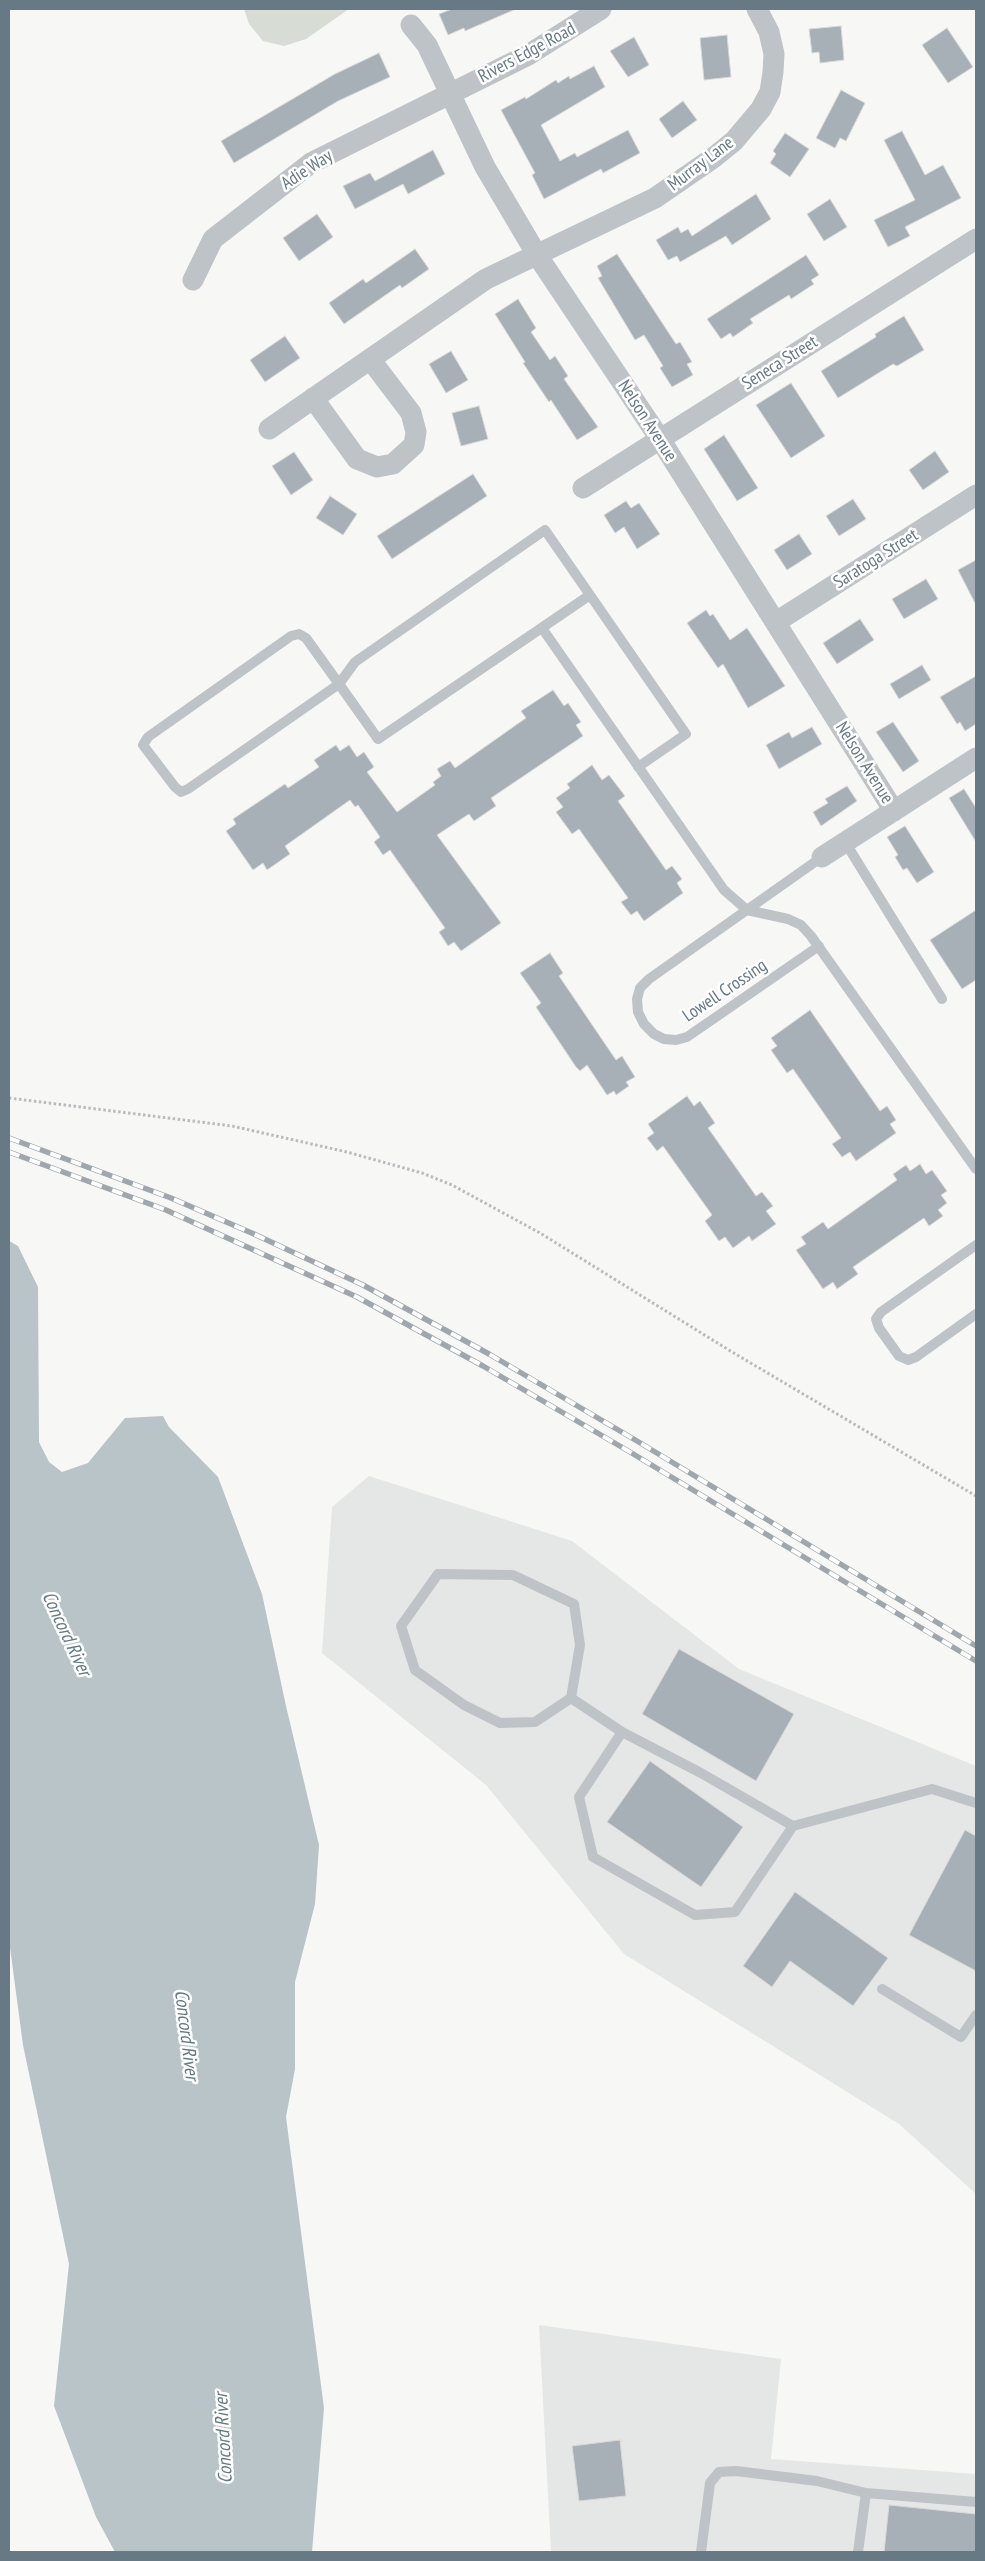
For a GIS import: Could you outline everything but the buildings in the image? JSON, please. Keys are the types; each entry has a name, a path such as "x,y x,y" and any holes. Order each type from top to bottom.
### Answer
{"street":[{"name":"Rivers Edge Road","path":"450,93 528,55 601,9"},
{"name":"Murray Lane","path":"537,255 655,198 713,158 749,126 770,92 773,72 774,54 768,32 757,9"},
{"name":"Nelson Avenue","path":"411,25 428,45 486,167 537,255 660,439 894,811"},
{"name":"Adie Way","path":"193,280 213,239 311,163 450,93"},
{"name":"Seneca Street","path":"583,488 976,239"},
{"path":"269,429 486,279 537,255"},
{"path":"314,398 357,459 377,467 393,464 414,445 416,432 411,413 370,359"},
{"name":"Saratoga Street","path":"776,622 976,495"},
{"path":"822,857 976,758"}],"lane":[{"path":"590,595 378,739 338,684 306,638 299,634 291,636 148,737 143,744 169,780 181,792 188,789 338,684 355,662 545,530 590,595 686,734 638,767"},
{"path":"542,628 724,890 748,910 788,919 801,925 819,946 976,1169"},
{"path":"845,842 942,999"},
{"name":"Lowell Crossing","path":"819,946 696,1032 676,1040 654,1034 644,1024 638,1012 637,999 640,988 659,972 822,857"},
{"path":"976,1245 881,1312 876,1319 899,1356 908,1360 916,1357 976,1314"},
{"path":"438,1574 513,1575 574,1604 580,1645 571,1698 535,1722 500,1723 464,1704 414,1670 401,1626 438,1574"},
{"path":"571,1698 622,1732 701,1773 793,1826"},
{"path":"622,1732 578,1798 593,1856 696,1915 735,1912 793,1826 932,1789 976,1803"},
{"path":"882,1989 961,2037 976,2015"},
{"path":"701,2552 710,2483 719,2472 736,2471 817,2481 866,2493 976,2502"},
{"path":"858,2552 866,2493"}],"path":[{"path":"9,1098 232,1126 347,1152 422,1173 452,1185 540,1232 732,1352 976,1496"}],"shaded area":[{"path":"244,9 349,9 306,39 284,46 263,41 249,24"},
{"path":"369,1476 572,1541 739,1669 976,1766 976,2194 899,2124 624,1954 486,1785 322,1653 332,1507"},
{"path":"539,2325 781,2359 771,2459 976,2474 976,2552 551,2552"}],"water":[{"name":"Concord River","path":"9,1241 18,1246 38,1287 39,1442 49,1462 62,1472 88,1463 125,1418 163,1416 169,1427 218,1477 262,1594 319,1845 315,1904 295,1982 295,2069 286,2117 324,2408 312,2552 115,2552 96,2517 54,2406 69,2264 23,2045 9,1940"}],"railway":[{"path":"9,1138 171,1198 363,1285 489,1354 637,1441 976,1646"},
{"path":"9,1152 166,1210 357,1297 483,1366 630,1452 976,1661"}]}
